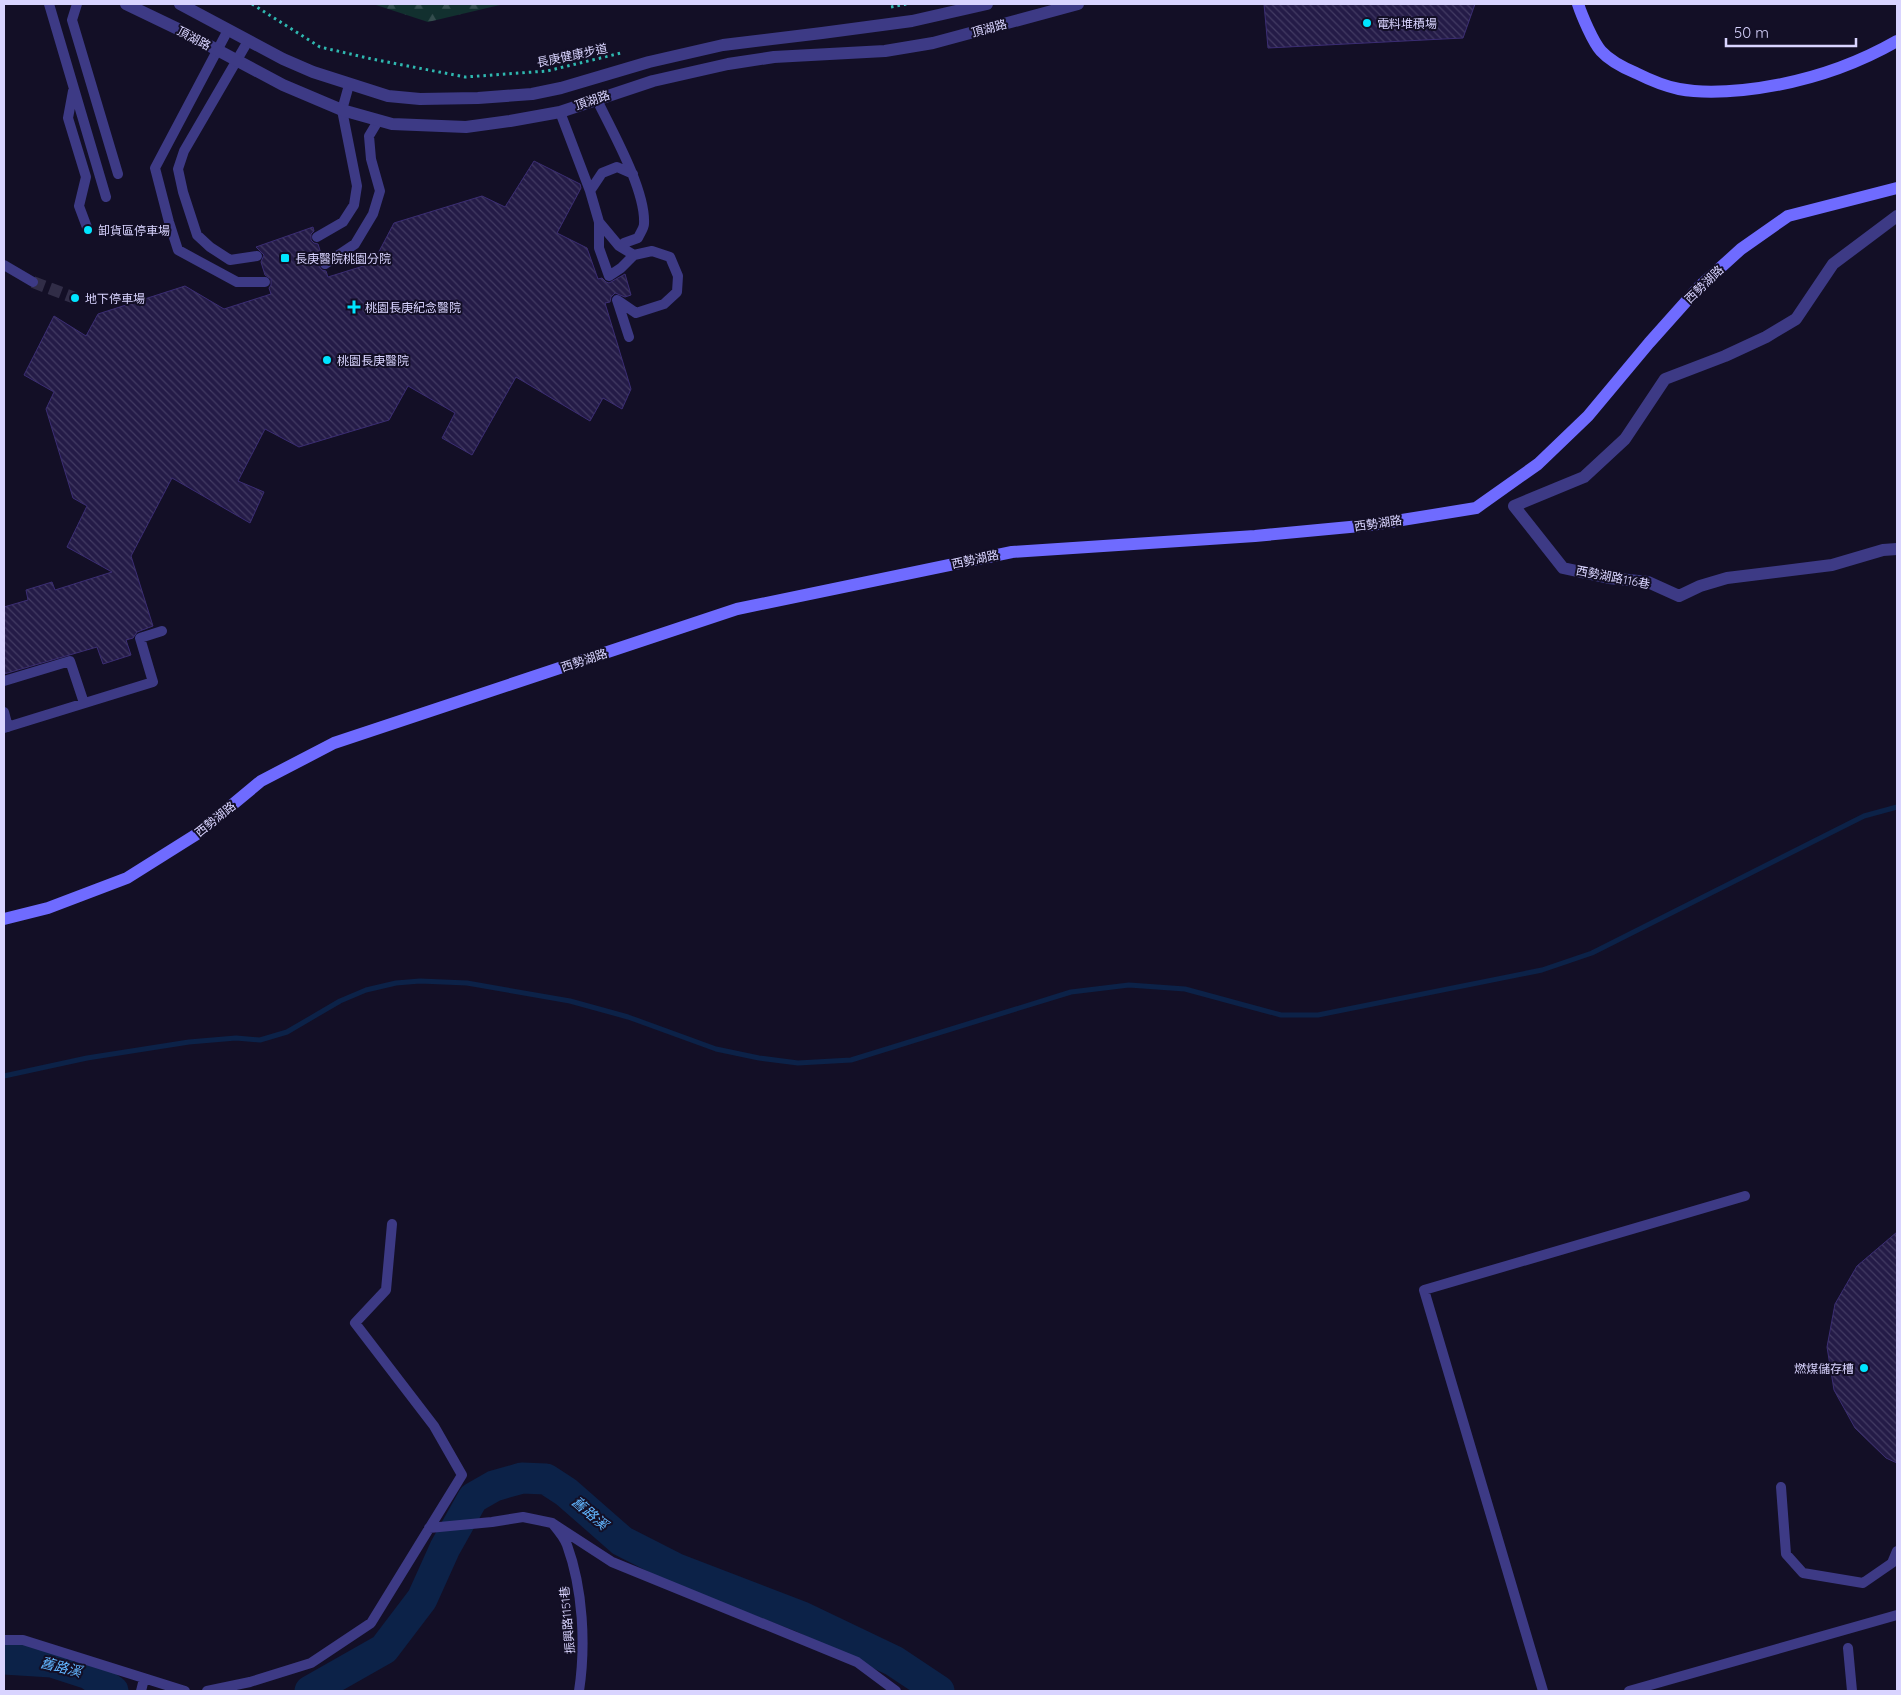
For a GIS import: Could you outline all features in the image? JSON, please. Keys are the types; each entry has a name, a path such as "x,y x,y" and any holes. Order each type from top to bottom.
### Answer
{"street":[{"name":"頂湖路","path":"126,4 178,29 283,85 342,110 392,124 466,127 560,112 596,98 653,81 728,64 774,57 885,51 933,43 1078,4"},
{"name":"頂湖路","path":"180,4 290,62 348,85 388,96 420,100 532,94 561,88 649,62 723,45 822,34 912,21 987,4"},
{"path":"1578,4 1581,15 1601,51 1622,67 1678,89 1702,92 1779,86 1826,74 1880,51 1897,41"},
{"name":"西勢湖路","path":"4,920 48,908 127,878 197,834 261,781 334,743 737,609 1012,552 1246,536 1371,525 1476,508 1538,464 1588,416 1699,287 1742,249 1788,216 1897,188"},
{"name":"西勢湖路116巷","path":"1897,216 1833,264 1796,319 1766,337 1726,356 1665,379 1624,439 1584,477 1514,506 1563,568 1609,578 1648,582 1679,596 1700,586 1727,578 1832,565 1883,550 1897,549"}],"lane":[{"path":"49,4 106,197"},
{"path":"76,4 72,20 118,174"},
{"path":"228,30 155,168 178,250 237,282 264,282"},
{"path":"248,41 184,151 178,169 183,192 197,235 210,247 230,260 257,256"},
{"path":"317,237 343,222 354,204 357,186 342,110 348,85"},
{"path":"73,88 68,118 86,177 79,206 88,230"},
{"path":"596,98 633,174 642,205 644,225 638,238 624,242"},
{"path":"560,112 590,191 599,222 599,248 609,276 621,268 634,255 652,251 670,258 678,276 676,292 664,304 636,312 617,300 629,337"},
{"path":"325,264 355,244 373,214 380,191 371,159 369,136 378,121"},
{"path":"590,191 602,173 617,167 633,174"},
{"path":"599,222 618,246 634,255"},
{"path":"4,265 33,282"},
{"path":"4,712 6,728 153,682 140,638 162,630"},
{"path":"4,681 70,661 84,703"},
{"path":"1543,1691 1424,1290 1746,1196"},
{"path":"207,1691 250,1682 311,1663 371,1623 462,1475 434,1426 355,1323 386,1290 392,1224"},
{"path":"1781,1487 1786,1554 1804,1573 1863,1583 1892,1563 1897,1551"},
{"path":"429,1528 523,1517 552,1522 612,1562 857,1662 896,1691"},
{"name":"振興路1151巷","path":"552,1522 566,1543 579,1591 583,1662 579,1691"},
{"path":"1629,1691 1897,1615"},
{"path":"4,1640 23,1640 185,1691"},
{"path":"1848,1648 1852,1691"},
{"path":"141,1691 144,1679"}],"path":[{"name":"長庚健康步道","path":"252,4 320,47 465,77 546,72 621,53"},
{"path":"890,7 907,4"}],"green space":[{"path":"373,4 504,4 428,22"}],"building":[{"name":"電料堆積場","path":"1264,4 1475,4 1463,38 1268,48"},
{"name":"桃園長庚醫院","path":"534,161 580,184 581,188 557,233 587,248 598,279 602,278 609,283 625,274 631,295 625,297 615,293 611,297 610,302 605,303 631,389 622,409 603,398 590,421 516,377 472,455 442,438 455,413 408,386 389,420 299,447 265,429 238,481 264,492 250,523 172,478 131,556 153,626 137,632 133,638 126,640 131,655 103,664 97,647 4,674 4,607 28,600 26,590 52,582 55,590 112,572 67,547 87,506 73,498 46,409 54,392 24,375 54,316 86,336 98,314 185,286 224,309 271,294 269,288 271,279 265,275 261,262 264,255 256,247 313,227 314,231 311,234 311,240 318,244 322,257 318,265 322,270 326,271 328,277 373,263 394,223 482,196 505,207"},
{"name":"燃煤儲存槽","path":"1897,1232 1897,1463 1886,1458 1855,1428 1834,1390 1827,1347 1835,1304 1857,1266"}],"waterway":[{"path":"4,1076 87,1058 189,1042 236,1038 260,1040 287,1032 340,1001 366,990 396,983 420,981 467,983 570,1001 628,1017 716,1049 759,1058 798,1063 851,1060 1071,992 1129,985 1185,989 1281,1015 1318,1015 1542,970 1592,953 1864,816 1897,807"},
{"name":"舊路溪","path":"310,1691 384,1649 422,1599 445,1548 473,1498 494,1486 522,1478 546,1479 566,1492 622,1541 677,1569 802,1617 894,1661 939,1691"},
{"name":"舊路溪","path":"4,1659 52,1662 89,1674 113,1691"}],"tunnel":[{"path":"33,282 75,298"}],"place":[{"name":"電料堆積場","path":"1367,23"},
{"name":"卸貨區停車場","path":"88,230"},
{"name":"長庚醫院桃園分院","path":"285,258"},
{"name":"地下停車場","path":"75,298"},
{"name":"桃園長庚紀念醫院","path":"354,307"},
{"name":"桃園長庚醫院","path":"327,360"},
{"name":"燃煤儲存槽","path":"1864,1368"}]}
